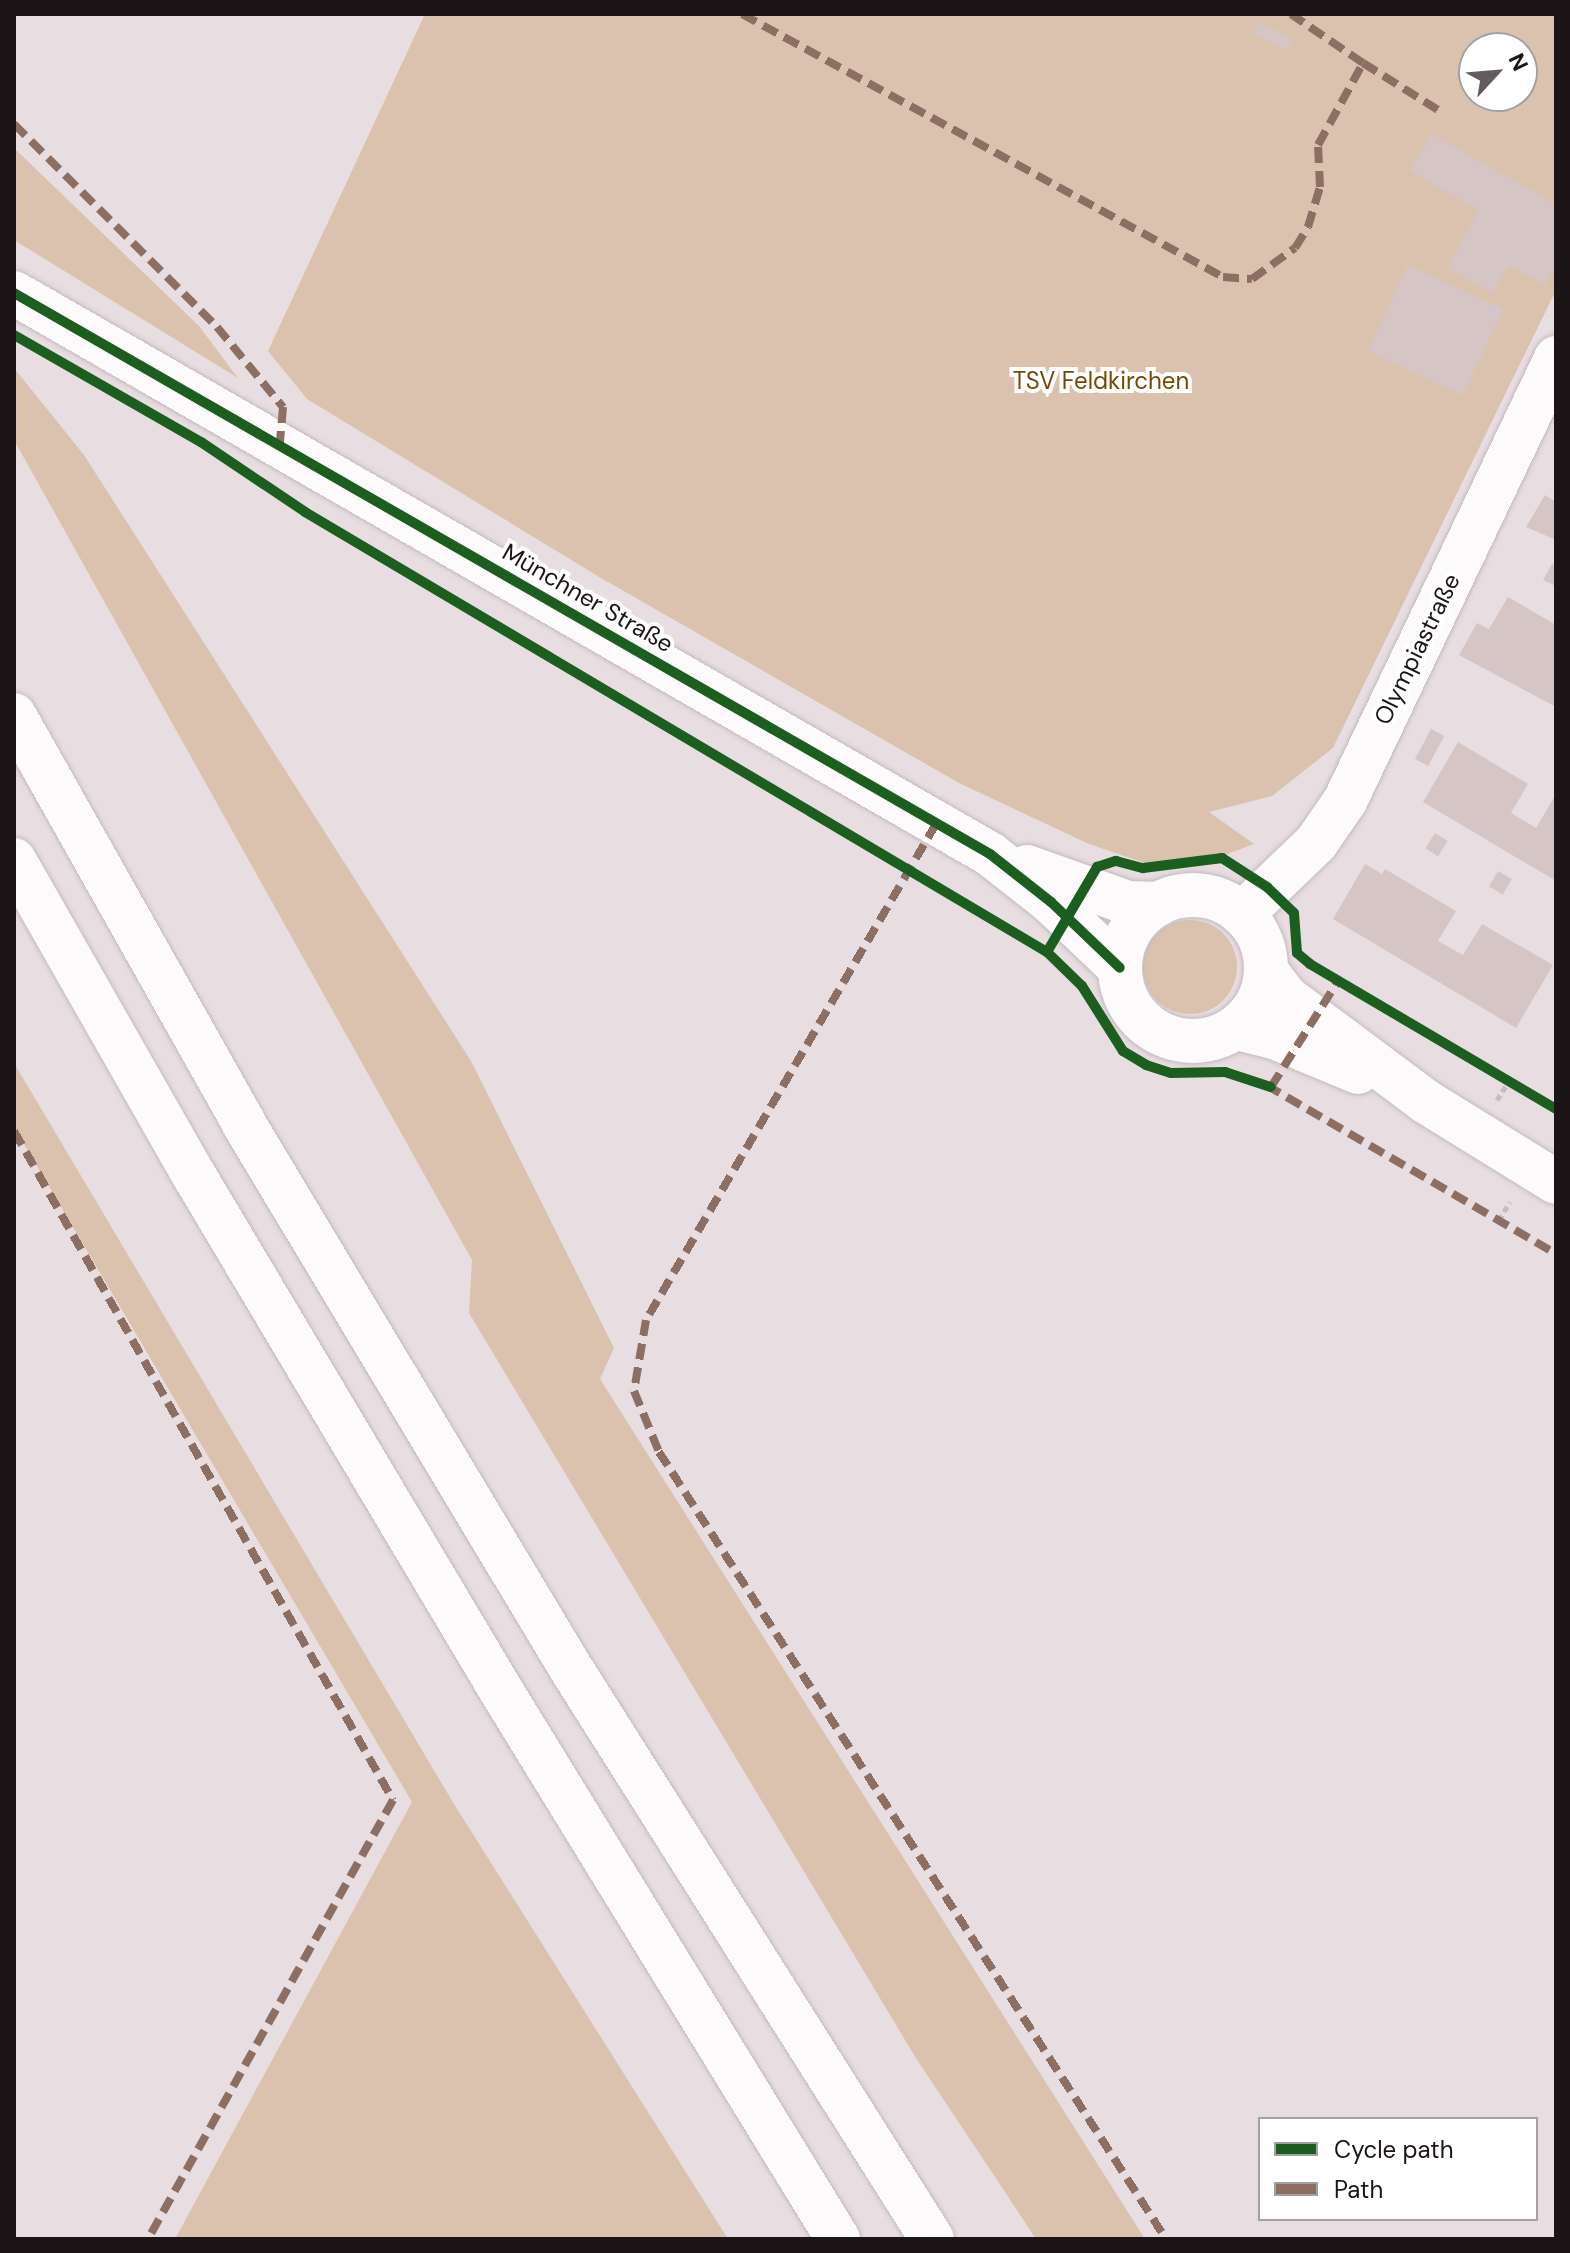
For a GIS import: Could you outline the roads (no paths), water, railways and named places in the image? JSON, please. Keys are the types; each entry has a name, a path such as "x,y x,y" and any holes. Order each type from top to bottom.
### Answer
{"main road":[{"name":"Münchner Straße","path":"14,293 990,854 1051,902 1120,968 1135,1013 1160,1034 1192,1042 1237,1028"},
{"name":"Olympiastraße","path":"1242,914 1316,843 1345,801 1556,358"},
{"path":"14,715 244,1124 563,1657 932,2239"},
{"name":"Münchner Straße","path":"990,854 1128,903 1158,904 1202,895 1242,914"},
{"path":"14,860 195,1177 494,1678 838,2239"},
{"path":"1120,968 1131,930 1158,904"},
{"path":"1242,914 1261,940 1267,972 1286,997 1425,1101 1556,1182"},
{"path":"1267,972 1258,1003 1237,1028 1274,1037 1425,1101"}],"park label":[{"name":"TSV Feldkirchen","path":"1101,381"}]}
